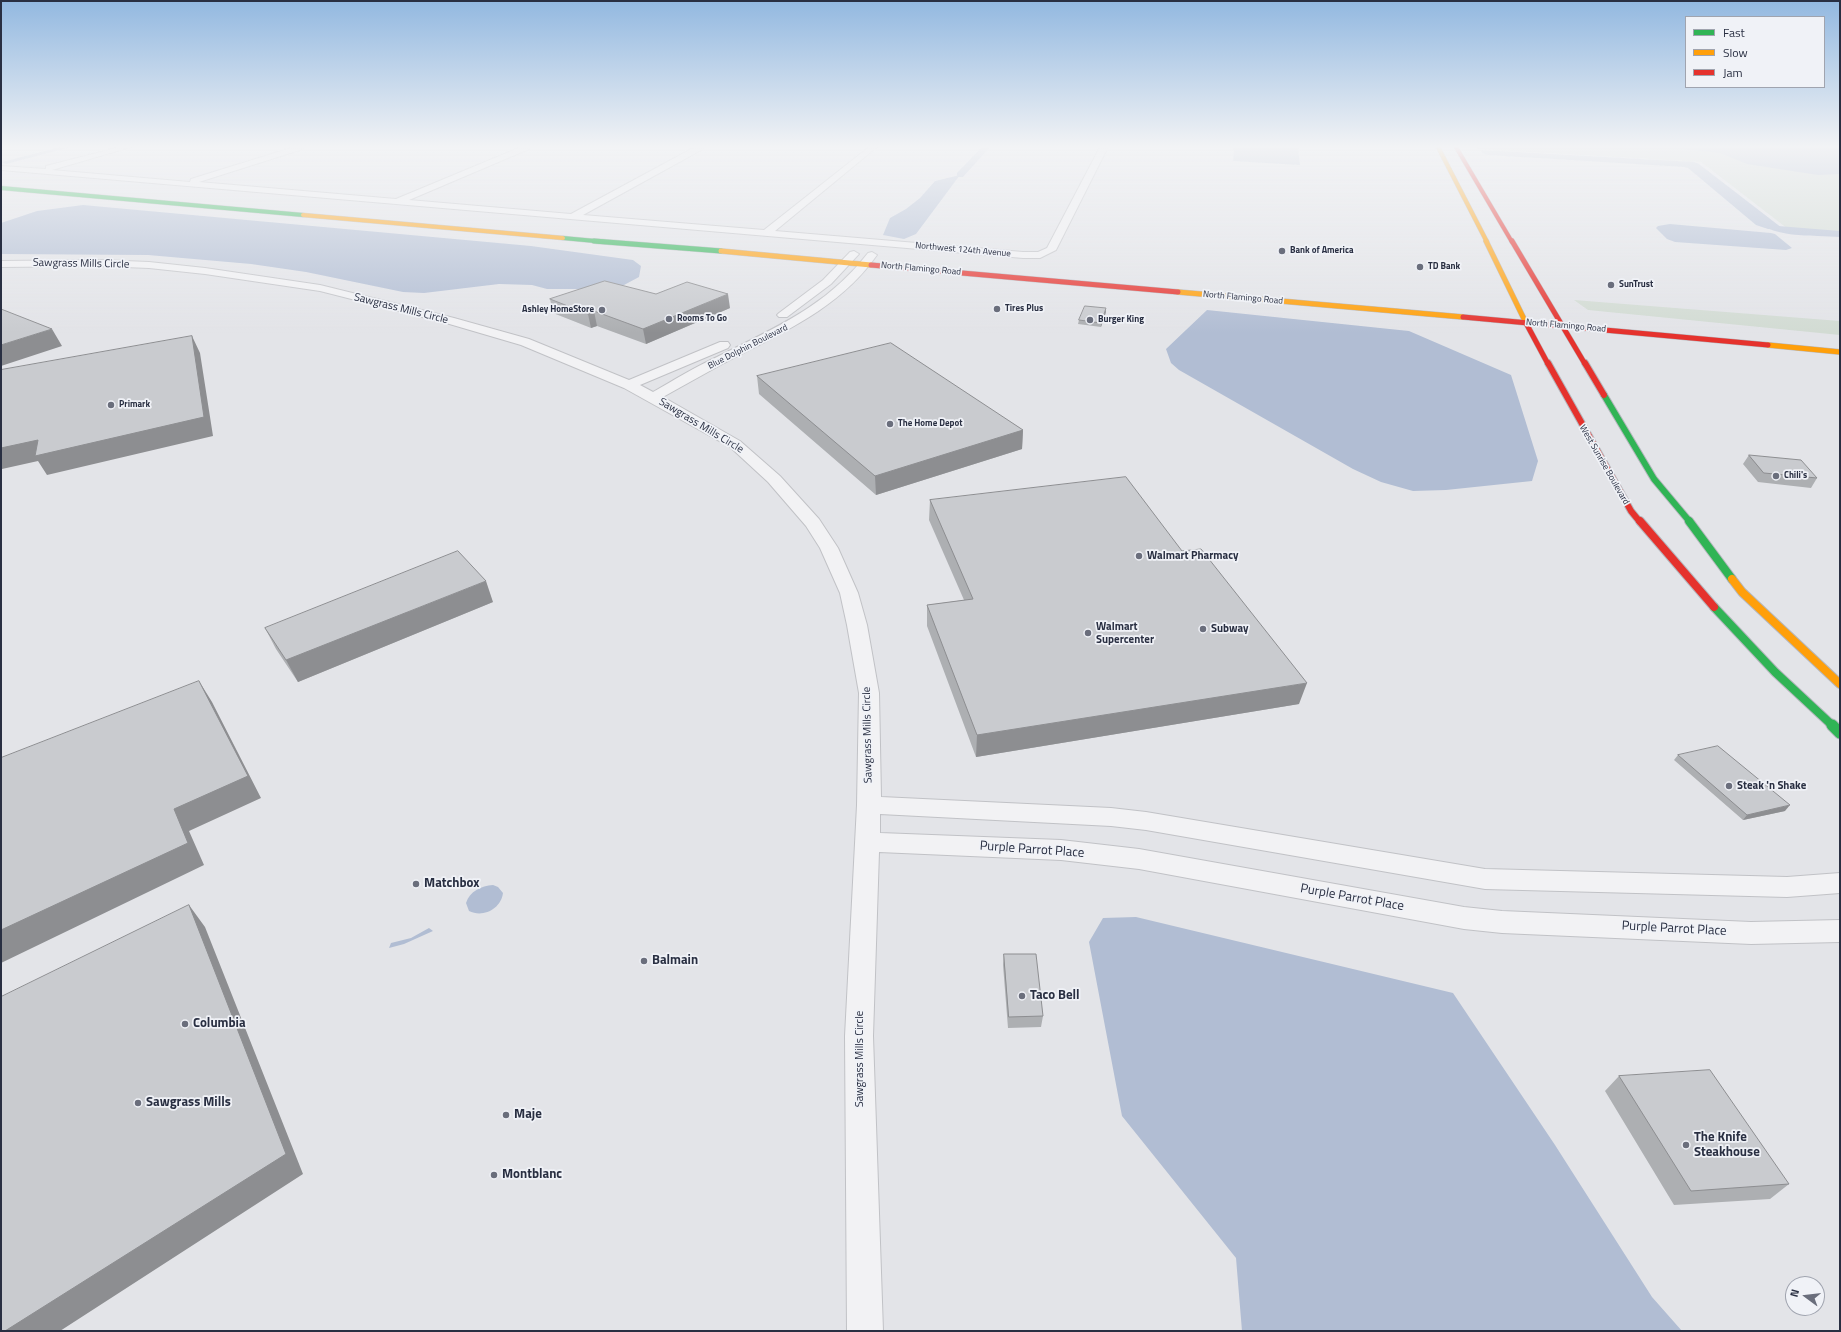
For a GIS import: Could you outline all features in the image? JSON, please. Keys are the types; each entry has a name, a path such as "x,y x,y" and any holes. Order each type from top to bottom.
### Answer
{"highway":[{"name":"North Flamingo Road","path":"239,209 845,263 872,259"},
{"path":"337,209 600,232"},
{"name":"West Sunrise Boulevard","path":"1469,209 1526,323 1582,426 1631,511 1696,588 1774,672 1840,734"},
{"path":"1493,209 1654,479 1694,527 1742,592 1840,684"},
{"name":"North Flamingo Road","path":"616,233 854,254 872,259 1840,352"},
{"name":"North Flamingo Road","path":"1507,310 1568,315"}],"street":[{"name":"Northwest 124th Avenue","path":"481,209 1023,255 1040,255 1051,250 1072,209"},
{"path":"572,217 586,209"},
{"path":"766,233 795,209"},
{"name":"Blue Dolphin Boulevard","path":"629,385 752,334 793,309 827,282 854,254"},
{"name":"Blue Dolphin Boulevard","path":"653,397 720,360 778,333 846,287 872,259"},
{"name":"Sawgrass Mills Circle","path":"1,264 73,263 150,265 205,271 320,288 450,320 525,342 629,385 735,444 755,461 813,523 829,548 849,593 857,625 869,694 869,805 859,1036 865,1331"},
{"path":"869,805 1111,817 1146,821 1485,879 1788,887 1840,883"},
{"name":"Purple Parrot Place","path":"867,842 1061,850 1139,859 1464,918 1502,922 1751,933 1840,931"}],"shaded area":[{"path":"1762,209 1840,209 1840,233 1788,229"},
{"path":"1574,300 1840,321 1840,335 1588,310"}],"water":[{"path":"51,209 128,209 531,246 633,260 641,266 639,277 624,285 599,289 547,289 532,285 499,284 424,293 403,292 306,272 251,264 148,255 1,254 1,223 37,211"},
{"path":"906,209 935,209 916,234 904,239 883,235 890,218"},
{"path":"1737,209 1758,209 1782,228 1768,229 1756,225"},
{"path":"1670,224 1771,233 1775,234 1792,248 1786,250 1675,242 1667,239 1656,228 1658,226"},
{"path":"1207,310 1409,331 1511,375 1538,461 1532,481 1446,490 1413,491 1381,482 1353,469 1179,370 1171,363 1166,349"},
{"path":"493,885 498,887 503,893 499,904 495,908 485,913 474,913 469,911 466,903 470,895 480,888"},
{"path":"1136,917 1453,993 1555,1145 1652,1297 1682,1331 1242,1331 1236,1258 1122,1116 1089,942 1103,918"},
{"path":"429,928 433,931 404,944 389,948 391,943 411,938"}],"building":[{"path":"605,281 656,294 687,282 728,294 643,329 594,311 588,314 550,299"},
{"name":"Burger King","path":"1085,306 1106,308 1101,323 1079,320"},
{"path":"1,309 52,329 1,345"},
{"path":"192,336 204,417 35,456 38,440 1,448 1,370"},
{"name":"The Home Depot","path":"891,343 1023,430 875,476 757,376"},
{"path":"1749,455 1801,460 1817,478 1764,473"},
{"name":"Walmart Supercenter","path":"1126,477 1182,551 1201,549 1307,683 977,735 927,605 973,599 930,500"},
{"path":"458,551 486,581 286,660 265,628"},
{"path":"199,681 248,776 174,809 188,843 1,930 1,758"},
{"name":"Steak 'n Shake","path":"1718,746 1790,805 1747,815 1678,755"},
{"name":"Sawgrass Mills","path":"189,905 286,1154 5,1331 1,1331 1,997"},
{"name":"Taco Bell","path":"1004,954 1036,954 1043,1016 1009,1017"},
{"name":"The Knife Steakhouse","path":"1710,1070 1789,1184 1691,1191 1619,1076"}],"waterway":[{"path":"1756,216 1770,227 1778,229 1840,234"}],"traffic: fast":[{"path":"238,209 303,215"},
{"path":"563,238 721,251"},
{"path":"1604,395 1654,479 1694,527 1732,579"},
{"path":"1714,607 1775,672 1840,733"}],"traffic: slow":[{"path":"1471,209 1526,323"},
{"path":"303,215 563,238"},
{"path":"721,251 871,265"},
{"path":"1178,292 1463,317"},
{"path":"1768,345 1840,352"},
{"path":"1732,579 1742,592 1840,684"}],"traffic: jam":[{"path":"1493,209 1604,395"},
{"path":"871,265 1178,292"},
{"path":"1463,317 1768,345"},
{"path":"1526,323 1585,432 1631,511 1714,607"}],"place":[{"name":"Bank of America","path":"1282,251"},
{"name":"TD Bank","path":"1420,267"},
{"name":"SunTrust","path":"1611,285"},
{"name":"Tires Plus","path":"997,309"},
{"name":"Ashley HomeStore","path":"602,310"},
{"name":"Rooms To Go","path":"669,319"},
{"name":"Burger King","path":"1090,320"},
{"name":"Primark","path":"111,405"},
{"name":"The Home Depot","path":"890,424"},
{"name":"Chili's","path":"1776,476"},
{"name":"Walmart Pharmacy","path":"1139,556"},
{"name":"Subway","path":"1203,629"},
{"name":"Walmart Supercenter","path":"1088,633"},
{"name":"Steak 'n Shake","path":"1729,786"},
{"name":"Matchbox","path":"416,884"},
{"name":"Balmain","path":"644,961"},
{"name":"Taco Bell","path":"1022,996"},
{"name":"Columbia","path":"185,1024"},
{"name":"Sawgrass Mills","path":"138,1103"},
{"name":"Maje","path":"506,1115"},
{"name":"The Knife Steakhouse","path":"1686,1145"},
{"name":"Montblanc","path":"494,1175"}]}
